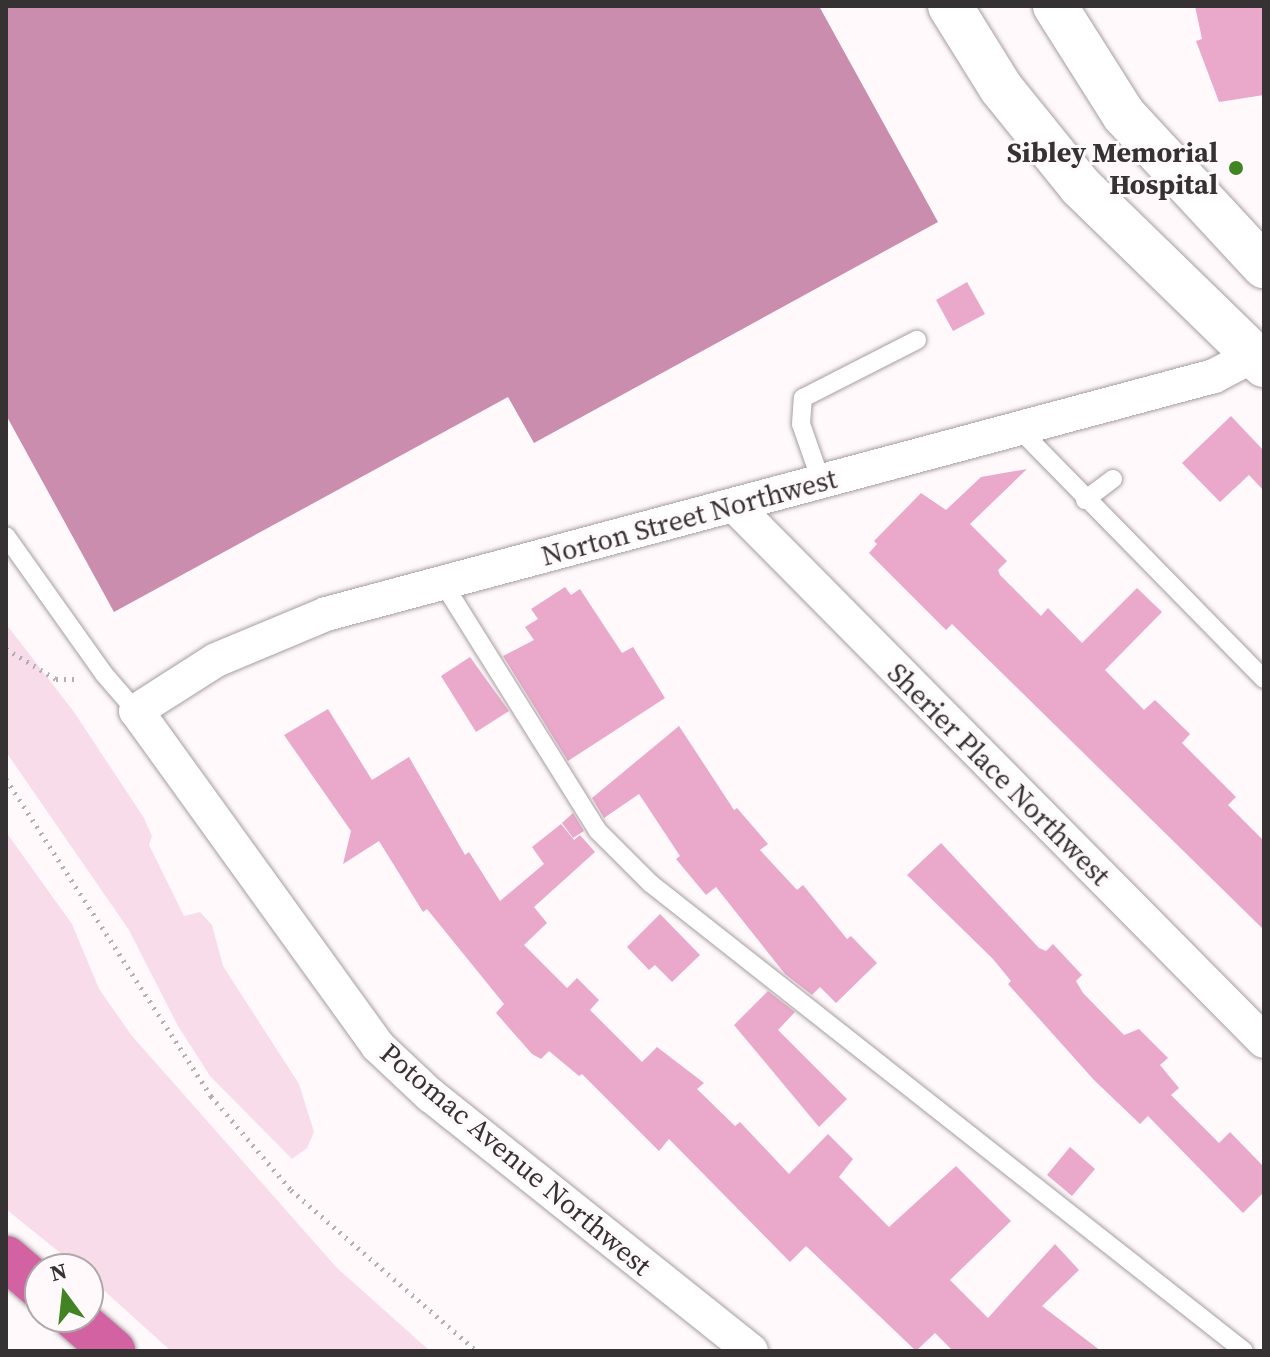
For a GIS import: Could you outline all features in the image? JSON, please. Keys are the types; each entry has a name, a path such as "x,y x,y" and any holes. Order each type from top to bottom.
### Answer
{"highway":[{"path":"6,1258 24,1273"},
{"path":"92,1333 113,1351"}],"main road":[{"path":"950,6 1001,88 1080,186 1261,357"},
{"path":"1055,6 1124,115 1264,266"}],"street":[{"name":"Norton Street Northwest","path":"136,711 203,668 280,631 443,583 1214,376 1261,357"},
{"name":"Sherier Place Northwest","path":"735,506 1264,1041"},
{"name":"Potomac Avenue Northwest","path":"136,711 378,1046 431,1096 751,1351"}],"lane":[{"path":"821,481 801,424 803,398 917,340"},
{"path":"1019,429 1085,500 1160,562 1264,679"},
{"path":"1085,500 1113,479"},
{"path":"6,536 104,674 136,711"},
{"path":"443,583 598,831 650,883 1244,1351"}],"path":[{"path":"6,649 56,679 87,679"},
{"path":"6,779 211,1096 291,1190 477,1351"}],"shaded area":[{"path":"6,6 819,6 938,222 534,443 508,397 114,612 6,415"},
{"path":"6,624 74,712 144,818 152,836 149,845 184,916 200,912 212,925 223,966 299,1084 314,1132 307,1148 292,1159 210,1076 178,1026 129,930 6,752"},
{"path":"6,832 72,924 99,989 132,1036 337,1268 430,1351 171,1351 104,1290 104,1253 60,1253 6,1209"}],"building":[{"path":"1195,6 1264,6 1264,95 1219,102 1196,41 1202,39"},
{"path":"967,282 985,314 953,331 936,300"},
{"path":"1231,416 1264,451 1264,491 1249,475 1220,502 1182,463"},
{"path":"1027,469 970,524 1007,561 998,570 1000,575 1041,616 1048,608 1082,643 1137,588 1162,612 1105,670 1144,710 1155,700 1190,734 1182,743 1236,797 1228,805 1264,841 1264,930 952,624 946,630 869,553 877,544 874,541 921,493 946,510 981,477"},
{"path":"565,587 571,595 580,589 622,653 633,647 665,698 568,761 503,656 534,640 525,627 538,619 531,609"},
{"path":"470,657 509,711 476,732 441,676"},
{"path":"328,709 372,780 409,757 465,855 469,852 500,901 544,864 532,847 561,824 574,840 580,835 595,852 534,907 547,923 524,945 567,988 577,978 599,1000 590,1010 642,1062 657,1047 704,1083 697,1089 735,1126 740,1122 789,1174 828,1134 853,1159 839,1177 889,1227 956,1166 1011,1221 950,1280 988,1318 1055,1244 1079,1270 1042,1306 1101,1351 953,1351 935,1333 916,1351 806,1246 790,1262 669,1139 659,1151 582,1074 579,1076 549,1051 541,1059 532,1054 496,1013 504,1004 427,909 423,912 379,841 343,864 351,831 284,735"},
{"path":"679,726 734,810 737,808 768,844 760,850 797,890 803,885 847,939 851,936 877,963 836,1003 820,987 812,995 785,974 716,887 706,895 676,859 680,856 639,794 604,818 592,798"},
{"path":"573,813 584,831 573,838 562,823"},
{"path":"941,843 1039,948 1046,951 1053,944 1082,975 1076,981 1083,993 1124,1035 1139,1029 1168,1058 1160,1065 1179,1088 1171,1095 1219,1143 1230,1132 1264,1167 1264,1192 1243,1213 1148,1116 1140,1124 1094,1080 1008,984 1011,981 993,959 907,875"},
{"path":"660,914 700,955 672,982 655,965 649,970 627,947"},
{"path":"768,991 795,1012 778,1030 847,1099 819,1127 734,1025"},
{"path":"1070,1147 1095,1169 1072,1196 1047,1175"}],"place":[{"name":"Sibley Memorial Hospital","path":"1236,168"}]}
